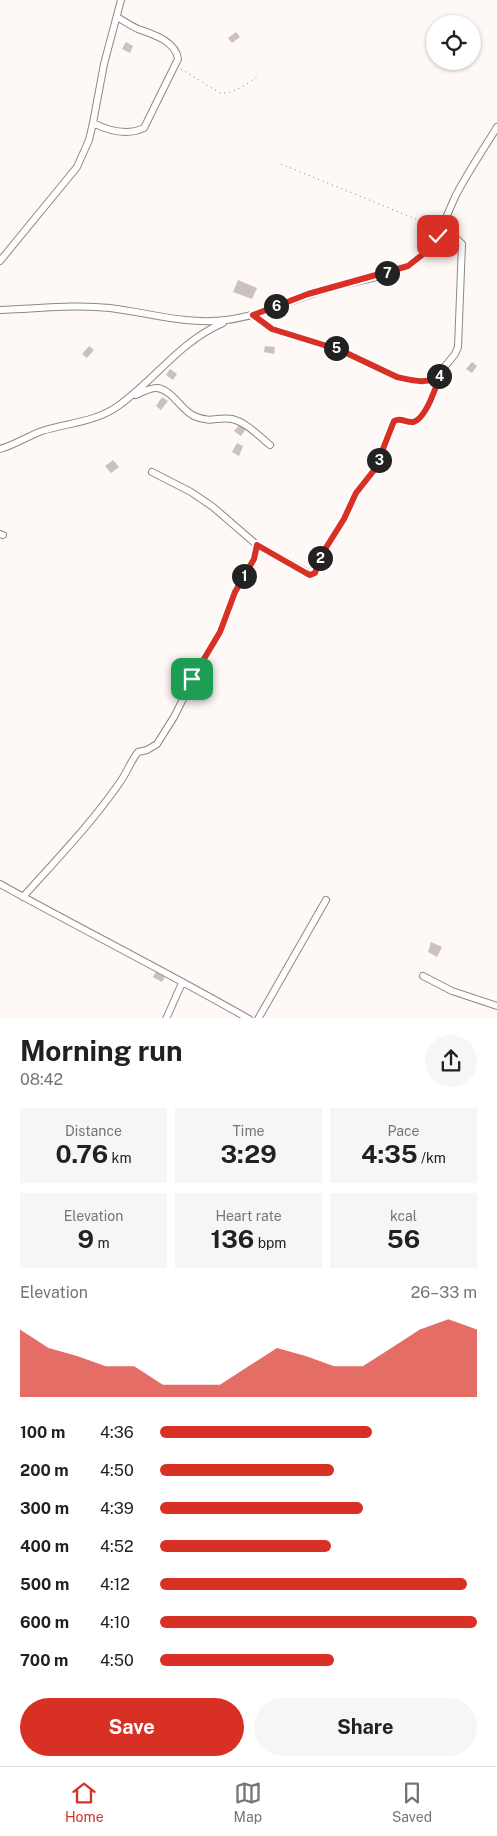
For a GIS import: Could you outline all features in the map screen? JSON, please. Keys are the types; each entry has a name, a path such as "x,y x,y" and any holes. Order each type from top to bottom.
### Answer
{"street":[{"path":"0,261 76,167 89,140 94,123 104,64 121,0"},
{"path":"94,123 107,130 130,133 144,128 178,59 177,53 158,35 137,28 117,17"},
{"path":"0,310 88,307 128,311 176,320 210,322 229,320 253,315 308,294 408,266 432,244 457,194 497,127"},
{"path":"253,315 272,329 340,350 397,377 407,380 430,381 437,378 458,347 462,249 459,240 451,233 441,229"},
{"path":"0,449 43,431 102,415 132,396 148,382 173,354 196,336 229,320"},
{"path":"152,472 213,507 257,545 310,575 315,573 322,554 344,519 356,493 375,469 394,421 398,419 411,422 420,419 432,398 440,374"},
{"path":"132,396 158,388 165,391 195,417 210,421 232,419 241,422 270,444"},
{"path":"23,897 76,839 99,810 118,785 138,752 152,748 162,737 220,632 235,592 254,559 257,545"},
{"path":"0,884 249,1018"},
{"path":"258,1018 326,900"},
{"path":"423,976 452,991 497,1006"},
{"path":"166,1018 182,983"}],"path":[{"path":"175,67 192,75 220,93 226,94 257,77"},
{"path":"281,164 441,229"}],"building":[{"path":"236,32 240,37 232,43 228,38"},
{"path":"126,42 133,46 130,53 122,49"},
{"path":"238,280 257,288 252,299 233,292"},
{"path":"89,346 94,350 87,358 82,354"},
{"path":"265,346 275,347 274,354 264,352"},
{"path":"472,362 477,366 472,373 466,369"},
{"path":"170,369 177,374 173,380 166,375"},
{"path":"162,397 168,401 161,410 156,406"},
{"path":"239,425 246,429 241,436 234,431"},
{"path":"237,443 243,446 239,456 232,452"},
{"path":"113,460 119,467 111,473 105,466"},
{"path":"431,942 442,947 437,957 428,952"},
{"path":"157,970 166,975 162,982 153,977"}],"route":[{"path":"192,679 220,632 235,592 254,559 257,545 310,575 315,573 322,554 344,519 350,503 374,472 394,421 398,419 415,422 420,419 432,398 440,374 437,378 430,381 407,380 397,377 328,345 272,329 253,315 308,294 408,266 422,255 438,236"}]}
